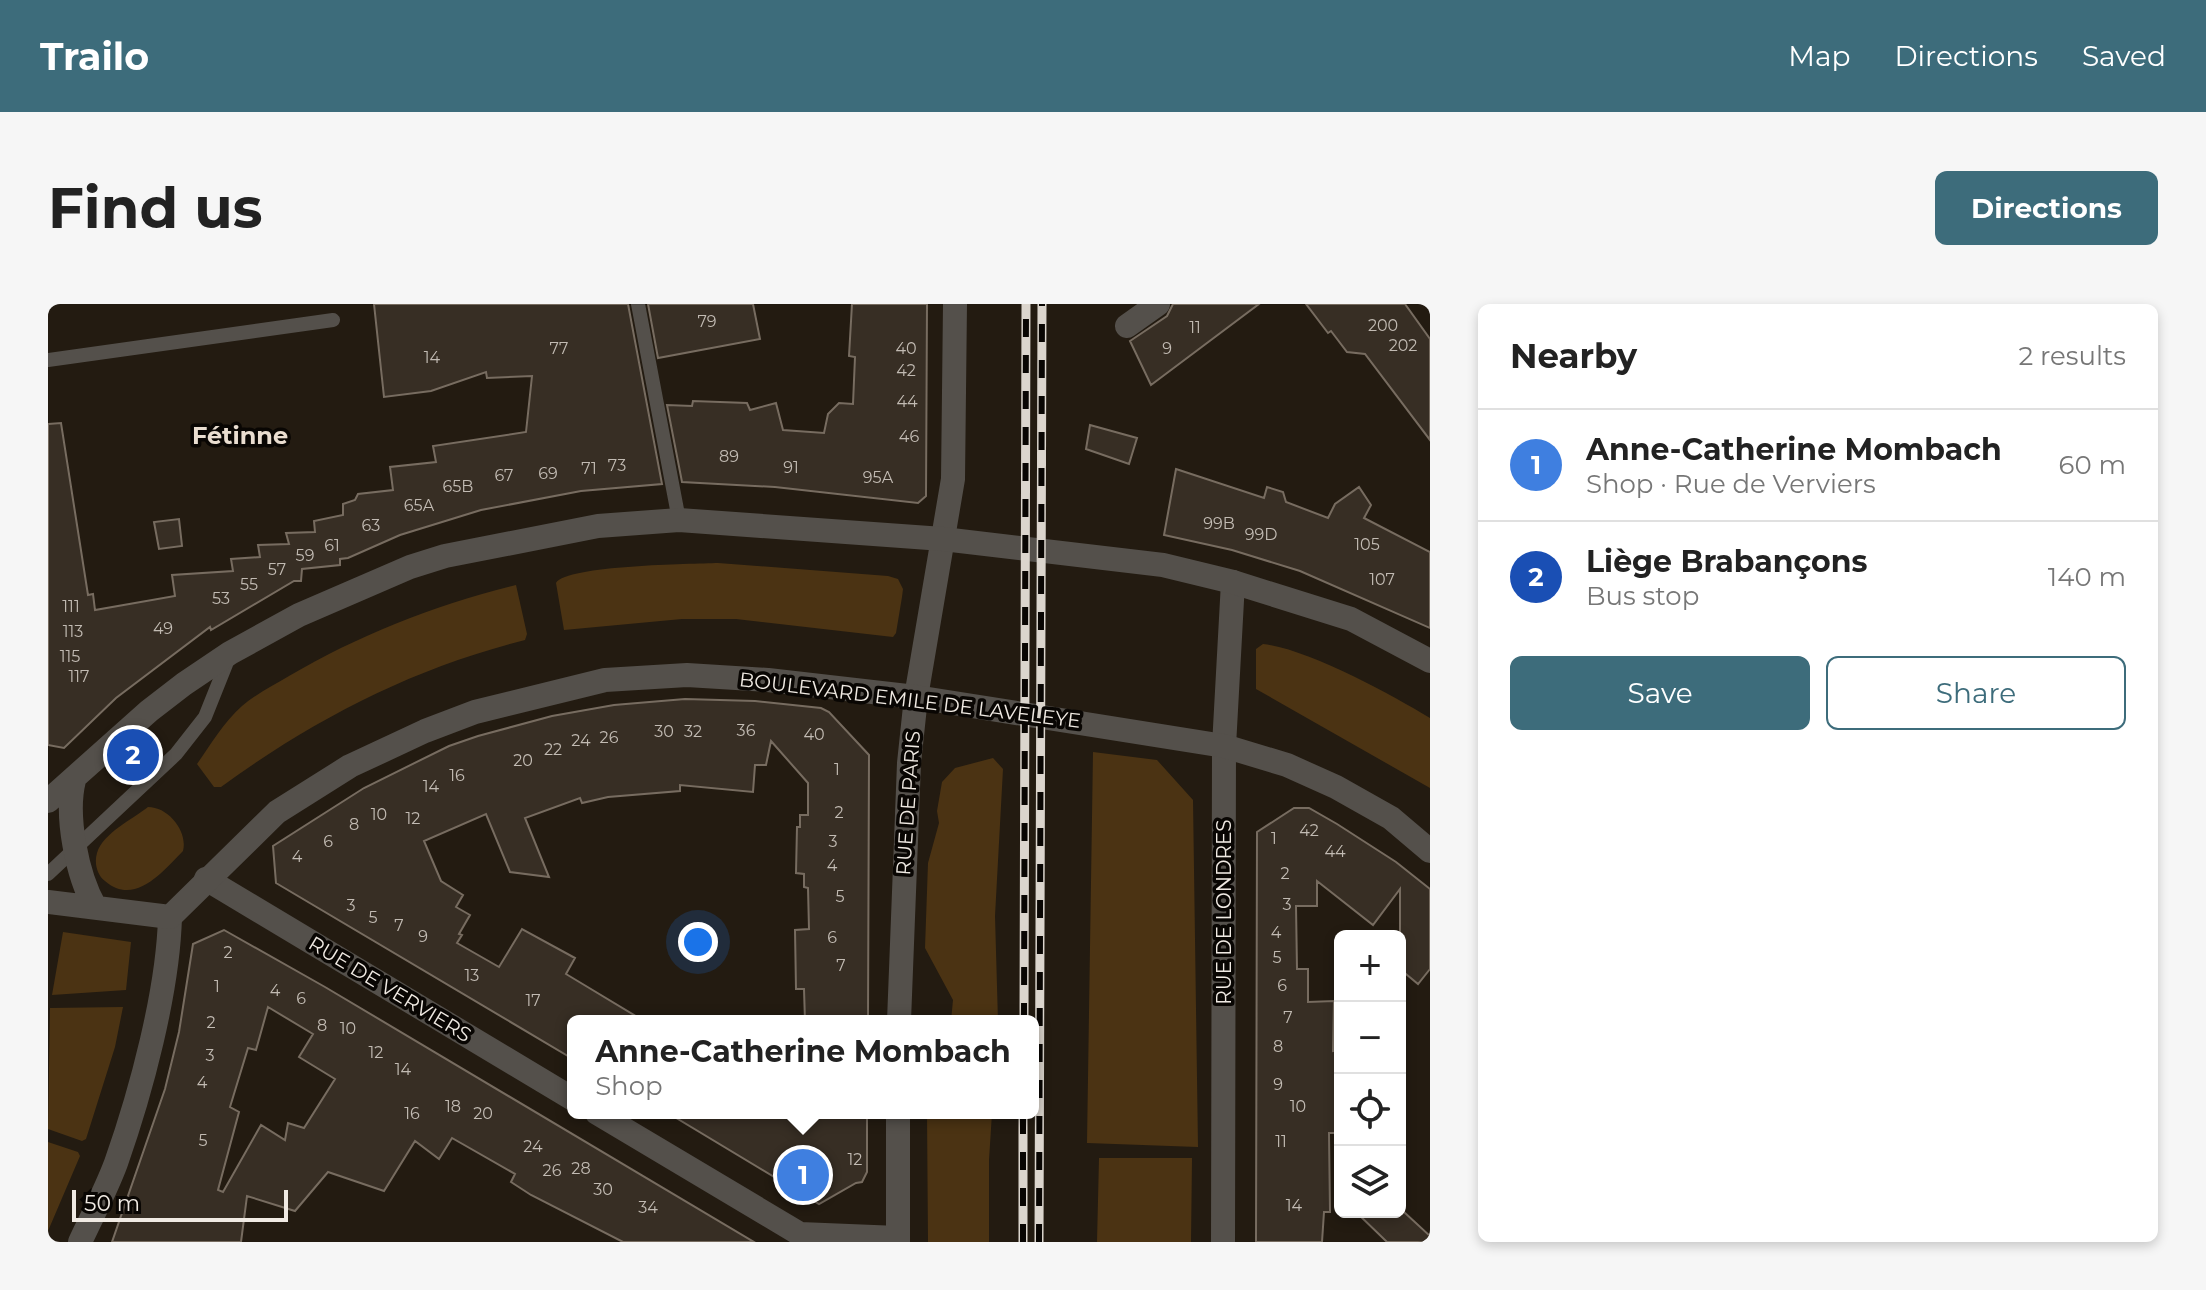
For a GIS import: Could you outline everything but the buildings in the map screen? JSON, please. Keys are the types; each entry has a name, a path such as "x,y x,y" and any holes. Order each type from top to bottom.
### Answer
{"street":[{"name":"RUE DE PARIS","path":"899,1015 909,763 916,697 953,479 955,304"},
{"path":"1127,326 1158,304"},
{"path":"48,801 149,711 230,653 299,615 370,582 421,563 598,526 679,520 943,539 1163,565 1233,582 1351,619 1430,661"},
{"name":"RUE DE LONDRES","path":"1223,1242 1224,746 1233,582"},
{"name":"BOULEVARD EMILE DE LAVELEYE","path":"170,917 277,812 350,766 475,712 605,680 687,675 768,680 916,697 1224,746 1287,765 1336,787 1391,818 1430,851"},
{"path":"74,780 69,808 82,879 95,907"},
{"name":"RUE DE VERVIERS","path":"206,879 567,1095"},
{"path":"48,902 170,917 168,951 134,1106 115,1166 80,1242"},
{"path":"607,1119 800,1238 898,1240 898,1119"}],"lane":[{"path":"638,304 679,520"},
{"path":"48,360 333,320"},
{"path":"48,874 176,754 205,717 230,653"}],"shaded area":[{"path":"718,563 898,579 903,589 896,633 893,637 736,619 682,619 564,630 556,583 565,577 605,569"},
{"path":"516,585 527,634 525,640 443,665 366,698 292,739 221,787 214,787 197,764 242,706 289,676 399,622 457,601"},
{"path":"1263,644 1325,663 1430,718 1430,788 1256,689 1256,649"},
{"path":"1093,752 1157,760 1193,800 1198,1147 1087,1143"},
{"path":"993,758 1003,769 995,916 998,1015 952,1015 953,1000 925,948 928,863 939,823 937,811 942,782 955,768"},
{"path":"148,807 163,811 175,822 183,836 183,851 148,883 127,890 116,888 100,876 96,865 97,853 105,839"},
{"path":"63,932 131,942 126,990 52,995"},
{"path":"123,1007 115,1047 86,1139 82,1141 48,1129 50,1008"},
{"path":"927,1119 992,1119 989,1242 928,1242"},
{"path":"48,1142 78,1152 80,1156 48,1231"},
{"path":"1099,1158 1192,1158 1191,1242 1097,1242"}],"railway":[{"path":"1024,1015 1026,304"},
{"path":"1039,1242 1042,304"},
{"path":"1023,1119 1023,1242"}],"place":[{"name":"Liège Brabançons","path":"133,755"},
{"name":"Anne-Catherine Mombach","path":"803,1175"}],"district":[{"name":"Fétinne","path":"240,436"}]}
